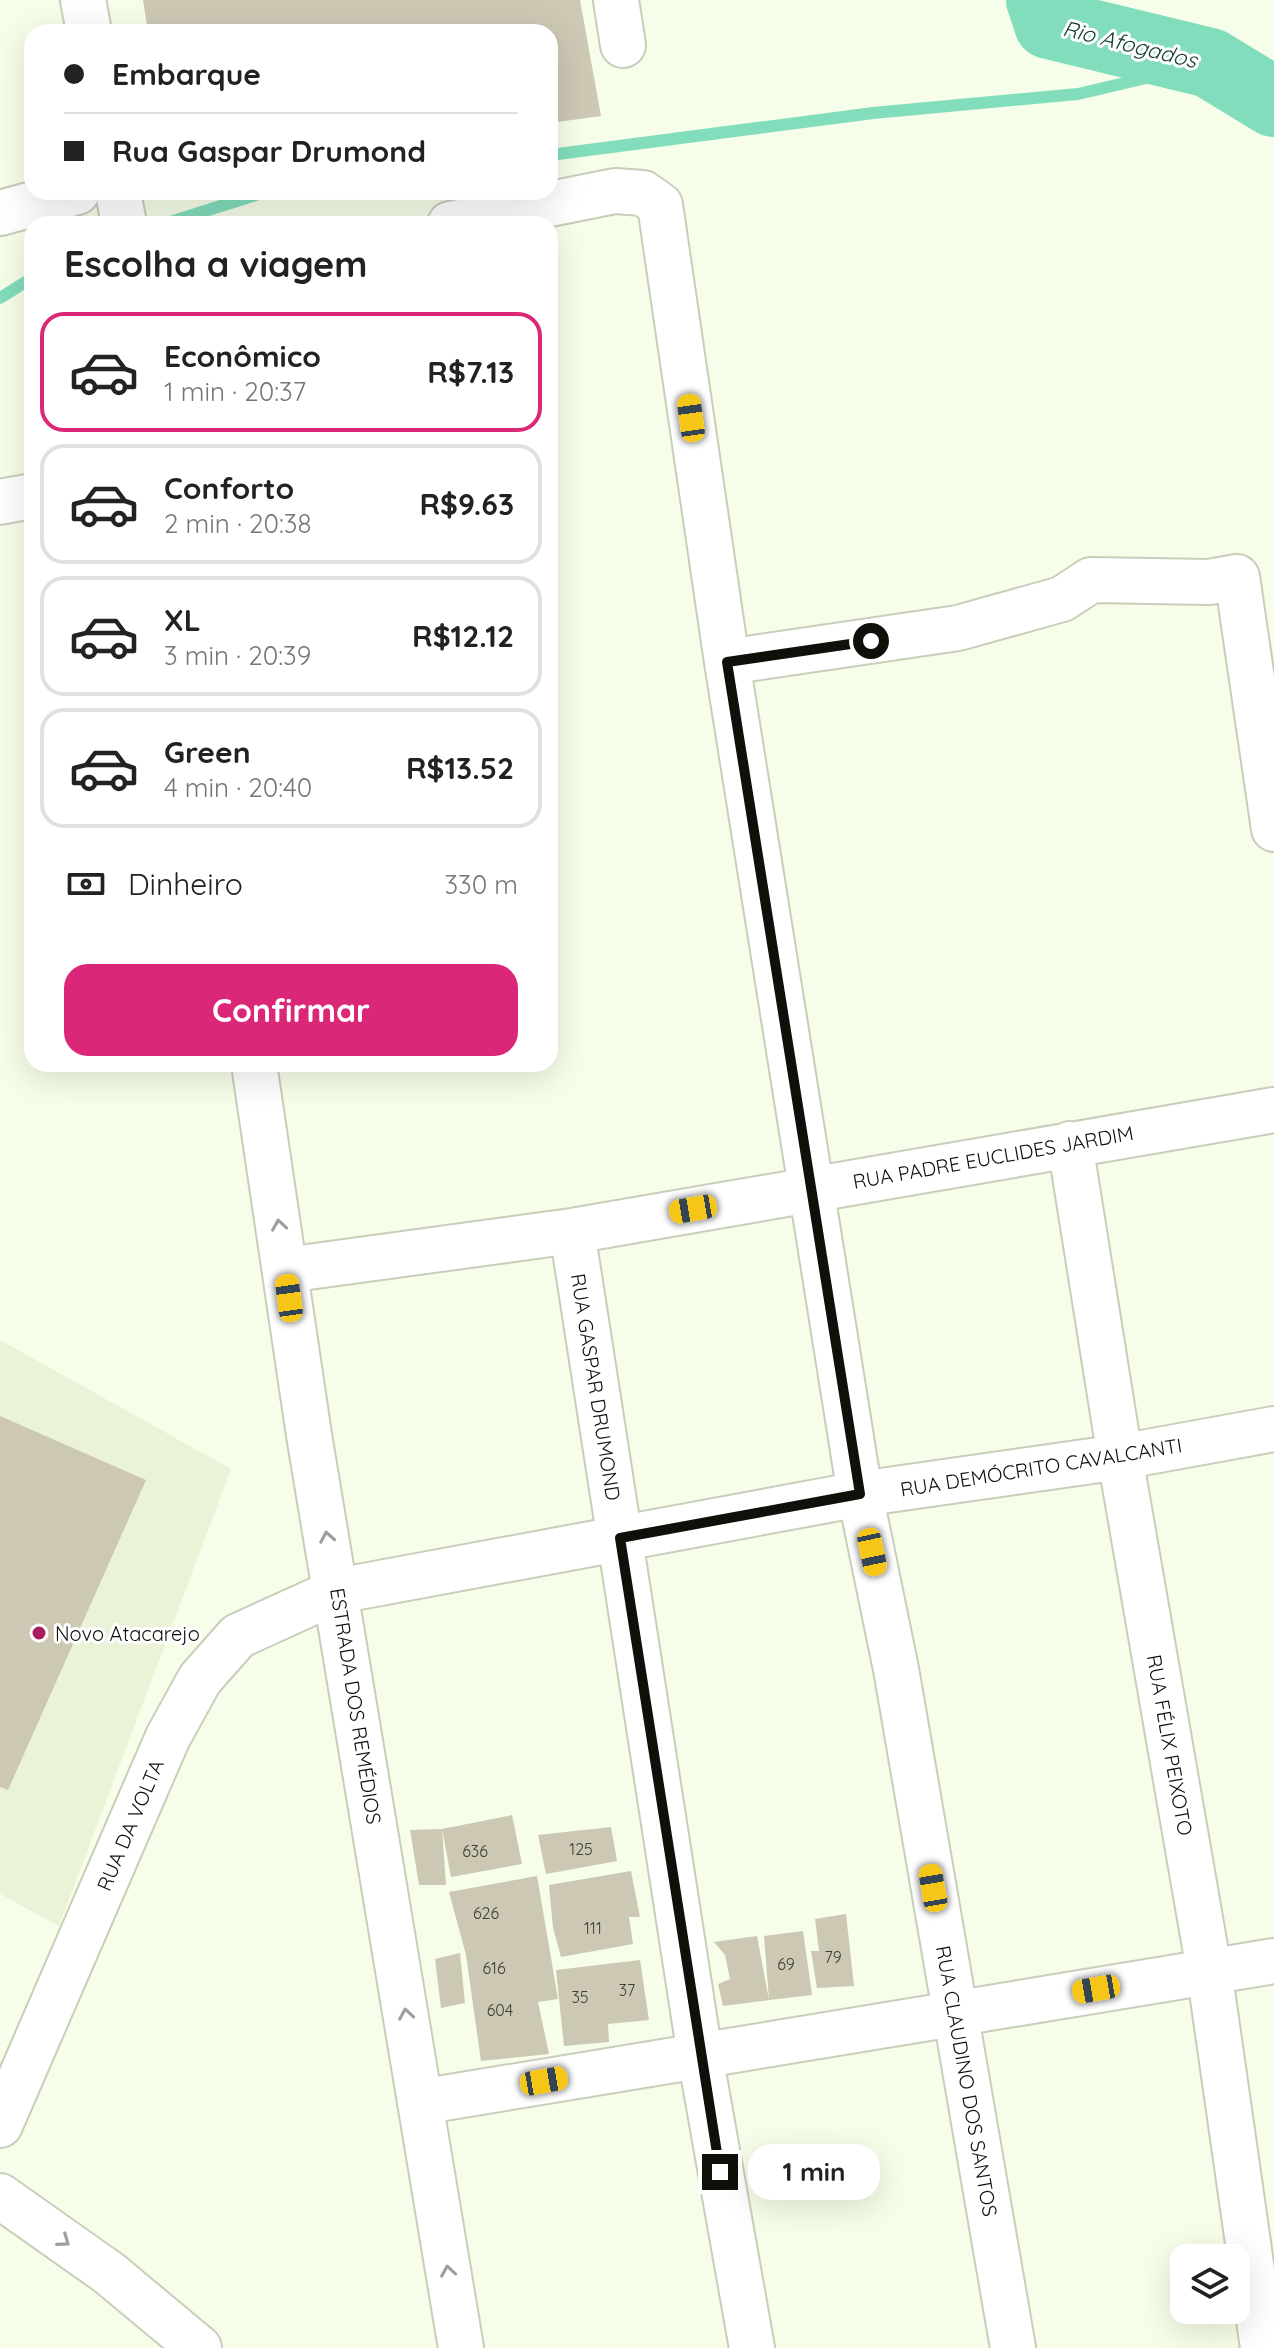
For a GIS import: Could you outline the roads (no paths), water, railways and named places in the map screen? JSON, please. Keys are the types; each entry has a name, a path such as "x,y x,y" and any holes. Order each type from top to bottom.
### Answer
{"street":[{"path":"83,0 88,24"},
{"path":"616,0 623,45"},
{"name":"RUA CLAUDINO DOS SANTOS","path":"490,216 615,191 643,193 660,205 727,662 860,1494 896,1669 1013,2348"},
{"path":"0,213 48,200"},
{"path":"0,502 24,498"},
{"path":"727,662 958,628 1062,599 1091,580 1209,582 1237,577 1274,829"},
{"name":"ESTRADA DOS REMÉDIOS","path":"255,1072 309,1435 461,2348"},
{"name":"RUA PADRE EUCLIDES JARDIM","path":"286,1270 572,1231 1274,1110"},
{"name":"RUA FÉLIX PEIXOTO","path":"1070,1144 1120,1457 1209,1970 1263,2348"},
{"name":"RUA GASPAR DRUMOND","path":"572,1231 700,2055 752,2348"},
{"name":"RUA DEMÓCRITO CAVALCANTI","path":"337,1591 860,1494 1120,1457 1274,1429"},
{"name":"RUA DA VOLTA","path":"0,2125 168,1737 200,1679 238,1636 337,1591"},
{"path":"420,2102 1274,1961"},
{"path":"0,2196 109,2273 199,2348"}],"waterway":[{"name":"Rio Afogados","path":"1041,0 1049,24 1210,63 1274,102"},
{"path":"558,154 873,113 1078,94 1210,63"},
{"path":"189,216 240,200"},
{"path":"0,298 24,283"}],"place":[{"name":"Novo Atacarejo","path":"39,1633"}]}
